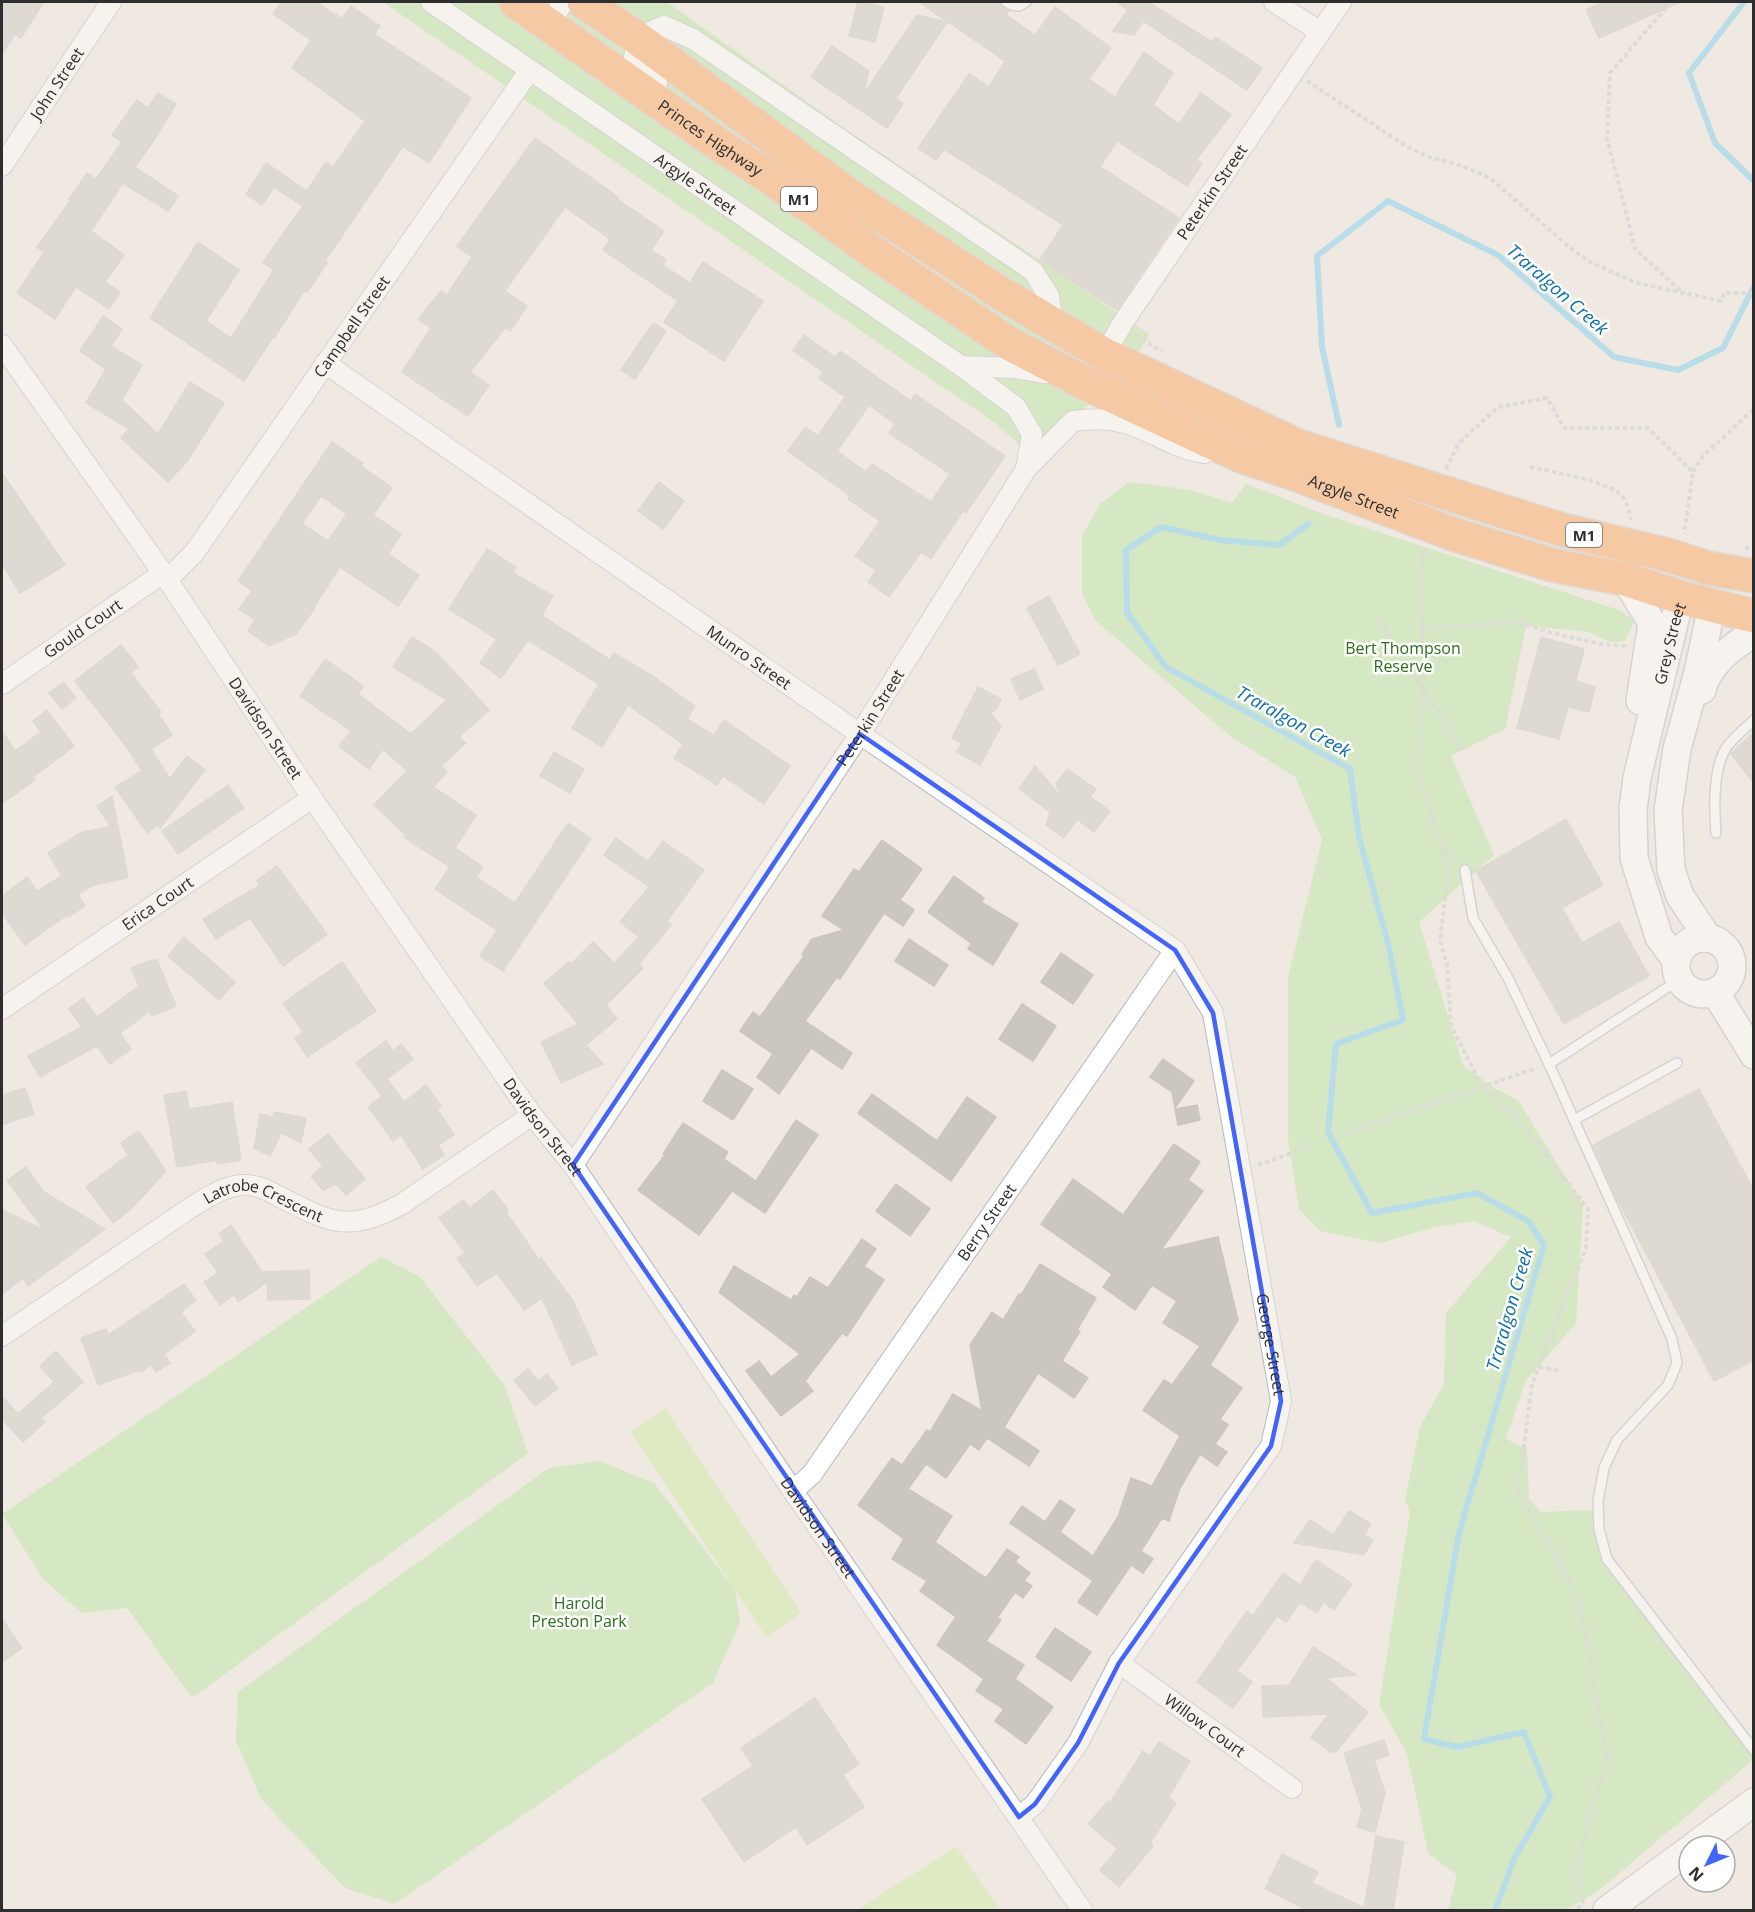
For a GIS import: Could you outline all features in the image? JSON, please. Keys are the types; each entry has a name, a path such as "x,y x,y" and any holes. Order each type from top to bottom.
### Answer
{"highway":[{"name":"Princes Highway","path":"516,2 564,10 635,51 849,195 1002,294 1104,355"},
{"name":"Princes Highway","path":"564,10 712,140 769,177 873,252 1005,356 1089,385"},
{"path":"849,195 891,235 1014,322 1005,356"},
{"name":"Peterkin Street","path":"1089,385 1104,355"},
{"name":"Argyle Street","path":"1104,355 1295,459 1453,534 1552,566 1625,579 1698,602 1754,616"},
{"name":"Argyle Street","path":"1089,385 1241,456 1295,459 1461,498 1563,530 1668,555 1708,568 1754,576"},
{"name":"Grey Street","path":"1698,602 1708,568"}],"main road":[{"path":"1625,579 1652,623 1631,766 1637,778"},
{"name":"Grey Street","path":"1678,970 1659,937 1634,858 1633,809 1637,778 1676,615 1698,602"},
{"name":"Grey Street","path":"1698,602 1698,672 1677,748 1668,810 1671,870 1680,897 1708,938"},
{"path":"1633,809 1668,810 1684,762 1704,679 1718,661 1741,640 1754,633"},
{"path":"1708,938 1720,943 1727,951 1732,971 1726,984 1715,992 1704,994 1686,988 1678,970 1685,945 1693,940 1708,938"},
{"path":"1715,992 1754,1055"},
{"path":"1710,1834 1754,1802"},
{"path":"1621,1907 1677,1860"}],"street":[{"name":"John Street","path":"2,166 111,2"},
{"name":"Argyle Street","path":"431,2 961,366 1016,407 1032,434 1026,469"},
{"path":"1274,2 1319,31"},
{"name":"Peterkin Street","path":"1104,355 1122,324 1294,72 1319,31 1341,2"},
{"path":"712,140 688,106 635,51 664,26 693,39 1034,271 1049,296 1053,323"},
{"name":"Campbell Street","path":"165,577 194,553 530,70"},
{"name":"Davidson Street","path":"2,347 165,577 312,798 532,1115 573,1165 793,1491 1082,1911"},
{"path":"961,366 1005,356"},
{"name":"Munro Street","path":"325,363 1175,950"},
{"name":"Peterkin Street","path":"573,1165 860,734 1026,469 1073,421 1099,419 1126,423 1200,453 1241,456"},
{"name":"Gould Court","path":"2,684 165,577"},
{"name":"Erica Court","path":"2,1009 312,798"},
{"name":"George Street","path":"1018,1817 1035,1804 1078,1743 1119,1663 1271,1446 1281,1401 1213,1013 1175,950"},
{"name":"Berry Street","path":"793,1491 812,1474 1175,950"},
{"name":"Latrobe Crescent","path":"2,1336 190,1208 223,1190 240,1185 262,1187 312,1213 338,1223 358,1221 381,1215 402,1204 532,1115"},
{"name":"Willow Court","path":"1119,1663 1292,1788"}],"lane":[{"path":"1006,2 1019,6 1026,2"},
{"path":"1716,833 1714,808 1726,748 1754,720"},
{"path":"1465,870 1473,918 1508,978 1549,1064 1672,1339 1677,1363 1668,1385 1617,1440 1604,1468 1598,1501 1599,1529 1607,1559 1754,1750"},
{"path":"1549,1064 1678,970"},
{"path":"1574,1120 1677,1063"}],"path":[{"path":"1671,2 1610,73 1607,138 1635,249 1683,294"},
{"path":"1294,72 1406,146 1426,156 1462,166 1490,178 1556,236 1592,263 1637,283 1683,294 1721,301 1724,293 1754,293"},
{"path":"1693,472 1702,456 1754,409"},
{"path":"1530,467 1603,486 1620,495 1628,507 1631,526"},
{"path":"1376,615 1462,750"},
{"path":"1422,629 1518,622 1601,644 1624,646 1635,632 1652,623"},
{"path":"1345,1134 1549,1064"},
{"path":"1240,1172 1314,1145"},
{"path":"1539,1367 1560,1371"}],"highlighted area":[{"path":"860,734 1175,950 1213,1013 1281,1401 1271,1446 1119,1663 1078,1743 1035,1804 1019,1817 573,1165"}],"green space":[{"path":"383,2 667,2 841,126 1149,334 1141,349 1036,460 995,423"},
{"name":"Bert Thompson Reserve","path":"1129,482 1191,490 1232,503 1246,484 1329,516 1619,610 1634,621 1625,641 1610,642 1589,632 1526,626 1505,729 1451,756 1494,855 1419,922 1463,1065 1494,1088 1518,1100 1583,1205 1576,1323 1525,1382 1506,1439 1527,1449 1529,1499 1541,1512 1594,1510 1601,1554 1753,1750 1753,1760 1597,1892 1565,1910 1448,1910 1457,1875 1428,1853 1407,1754 1379,1704 1410,1513 1405,1500 1420,1427 1444,1384 1446,1313 1511,1237 1474,1221 1436,1227 1380,1243 1320,1231 1299,1209 1288,1141 1288,977 1322,840 1295,777 1230,736 1095,620 1082,593 1082,536 1100,504"},
{"path":"381,1257 419,1276 504,1384 528,1453 192,1698 127,1608 82,1613 44,1580 2,1514"},
{"path":"665,1409 801,1613 766,1637 631,1432"},
{"name":"Harold Preston Park","path":"600,1461 654,1483 735,1590 740,1622 713,1683 395,1904 345,1888 261,1799 236,1741 238,1692 549,1468"},
{"path":"956,1846 999,1910 858,1910"}],"building":[{"path":"2,2 44,2 21,38 15,34 2,54"},
{"path":"281,2 316,2 342,19 351,6 380,26 374,34 471,98 429,163 403,146 325,261 327,263 307,292 304,291 244,381 150,318 198,242 239,270 206,321 231,338 274,270 263,262 303,206 274,187 262,205 246,194 266,163 307,191 326,162 333,167 365,121 292,68 311,40 273,14"},
{"path":"858,2 884,7 875,42 849,36"},
{"path":"919,2 999,2 1009,11 1006,15 1035,35 1055,7 1111,48 1089,79 1115,97 1144,52 1173,73 1153,105 1179,124 1201,93 1231,115 1196,160 1202,164 1187,186 1117,141 1100,167 1179,218 1117,310 1040,260 1063,225 944,149 936,160 918,148 969,74 989,87 1005,61"},
{"path":"1116,2 1148,2 1212,42 1215,37 1262,68 1247,90 1143,21 1134,35 1113,31 1128,10"},
{"path":"1604,2 1680,2 1599,38 1586,10"},
{"path":"917,15 947,22 896,98 903,104 887,128 811,77 832,46 869,71 863,95"},
{"path":"158,93 176,104 135,167 178,196 168,211 123,183 91,231 124,255 105,282 120,292 109,309 76,287 55,319 17,293 44,252 37,247 71,200 69,199 87,173 96,179 122,142 112,135 137,100 148,108"},
{"path":"535,138 664,231 651,250 666,260 663,265 690,283 703,262 763,301 724,361 664,322 678,301 603,250 610,239 565,207 505,291 527,306 510,331 505,328 470,372 489,385 468,416 402,372 431,328 418,319 441,291 447,295 472,257 457,246"},
{"path":"103,316 122,329 111,346 142,365 122,400 158,434 190,382 224,403 188,460 168,482 121,438 129,429 86,403 106,369 80,351"},
{"path":"653,323 666,331 635,379 621,370"},
{"path":"804,335 835,357 840,351 911,401 915,394 1005,456 966,513 963,511 931,559 921,552 889,597 868,582 876,570 855,556 880,521 848,499 850,496 788,451 805,427 818,436 845,397 819,378 823,372 793,350","holes":["869,405 895,424 889,433 950,474 931,502 872,464 866,472 837,451"]},
{"path":"332,442 363,463 361,466 392,488 373,515 401,534 388,554 419,575 398,606 340,567 296,634 269,646 248,631 255,620 239,609 252,591 238,581","holes":["321,496 347,514 328,541 302,524"]},
{"path":"2,473 65,565 20,593 2,564"},
{"path":"659,482 684,501 663,529 638,511"},
{"path":"487,549 516,567 513,573 553,596 542,616 610,660 614,653 695,706 687,719 714,736 724,720 790,766 764,804 723,776 717,785 674,758 683,744 628,705 602,747 572,728 599,684 528,640 501,678 480,663 497,639 449,609"},
{"path":"1049,596 1080,654 1058,665 1027,608"},
{"path":"412,637 436,652 489,710 459,737 466,743 441,766 447,772 433,787 476,815 455,848 483,867 476,877 515,903 568,823 591,839 503,971 480,956 497,930 435,889 450,867 405,838 406,835 374,805 407,771 383,749 369,769 339,746 351,731 300,696 325,659 363,686 358,694 411,734 447,700 393,667"},
{"path":"1541,637 1584,649 1576,681 1595,687 1589,712 1568,707 1559,739 1517,728"},
{"path":"121,645 138,667 131,673 161,712 158,714 172,735 151,749 170,779 187,756 205,770 160,828 158,825 147,833 115,787 142,771 126,746 75,681"},
{"path":"1034,669 1043,689 1020,700 1011,679"},
{"path":"63,682 76,698 62,709 49,693"},
{"path":"978,687 1001,699 996,710 990,712 1001,726 980,765 957,752 962,743 952,738"},
{"path":"47,710 74,746 33,777 35,780 2,803 2,731 15,751 41,732 33,721"},
{"path":"1754,732 1754,783 1731,754"},
{"path":"554,752 584,769 570,793 540,776"},
{"path":"1035,766 1062,798 1056,784 1067,769 1096,789 1090,797 1110,811 1094,832 1077,819 1064,838 1046,825 1050,812 1019,789"},
{"path":"228,785 244,808 178,854 162,831"},
{"path":"112,796 128,878 93,885 78,894 85,906 68,917 67,915 25,945 2,913 2,896 27,877 37,891 62,876 48,853 82,832 111,827 97,806"},
{"path":"1566,819 1603,885 1562,908 1582,943 1619,922 1649,976 1564,1024 1476,871"},
{"path":"616,838 648,861 663,841 704,870 667,921 671,925 639,964 643,968 606,1005 617,1019 586,1045 603,1064 561,1083 541,1042 578,1024 544,983 569,962 571,964 593,942 614,963 639,937 620,922 649,887 604,855"},
{"path":"882,840 922,869 900,900 914,910 903,926 884,913 840,979 837,977 805,1021 852,1053 842,1069 811,1048 779,1094 757,1077 773,1054 740,1031 753,1012 760,1017 804,956 802,954 812,939 844,930 822,916 854,869 859,872"},
{"path":"277,866 327,934 283,966 250,918 216,939 203,919 260,885 257,880"},
{"path":"954,876 984,898 981,902 1018,924 993,965 968,949 971,943 928,912"},
{"path":"184,937 235,982 219,1000 168,956"},
{"path":"909,939 948,965 934,986 895,961"},
{"path":"1061,953 1093,975 1073,1004 1041,982"},
{"path":"157,960 176,1006 152,1016 150,1011 120,1033 131,1049 110,1064 97,1046 40,1077 28,1056 82,1027 69,1009 83,998 97,1017 139,986 131,968"},
{"path":"342,962 376,1011 307,1057 295,1038 303,1032 283,1003"},
{"path":"1022,1004 1056,1026 1033,1061 999,1039"},
{"path":"386,1041 393,1051 401,1044 413,1059 387,1079 404,1102 426,1085 441,1106 437,1109 454,1135 438,1145 444,1155 423,1169 401,1135 393,1141 368,1107 382,1096 356,1063"},
{"path":"1163,1059 1194,1081 1175,1108 1172,1092 1150,1077"},
{"path":"722,1070 753,1089 733,1120 703,1101"},
{"path":"25,1088 34,1114 2,1125 2,1095"},
{"path":"1699,1089 1754,1191 1754,1360 1714,1381 1615,1195 1593,1145"},
{"path":"186,1091 189,1109 232,1102 241,1160 217,1164 217,1160 177,1167 164,1095"},
{"path":"872,1094 937,1141 967,1097 996,1117 951,1181 858,1113"},
{"path":"1197,1105 1200,1120 1178,1125 1175,1109"},
{"path":"274,1112 306,1118 301,1143 281,1133 270,1156 254,1148 260,1114 273,1117"},
{"path":"796,1120 818,1135 765,1213 732,1191 699,1235 638,1190 665,1155 663,1154 683,1123 728,1152 724,1159 756,1181"},
{"path":"139,1131 166,1171 132,1208 113,1223 86,1187 128,1155 121,1143"},
{"path":"328,1134 365,1179 346,1195 336,1184 323,1190 311,1176 323,1166 309,1149"},
{"path":"1174,1144 1200,1162 1188,1180 1203,1191 1161,1250 1218,1237 1238,1320 1210,1365 1242,1388 1220,1419 1228,1425 1215,1444 1227,1452 1217,1466 1200,1454 1180,1488 1169,1521 1162,1518 1141,1551 1153,1559 1143,1573 1131,1565 1097,1615 1078,1602 1093,1581 1010,1523 1022,1506 1045,1522 1060,1500 1075,1510 1060,1532 1093,1556 1118,1517 1131,1478 1152,1486 1180,1436 1143,1410 1164,1380 1172,1385 1200,1346 1163,1323 1177,1301 1152,1285 1135,1310 1103,1287 1112,1274 1041,1224 1073,1179 1123,1215"},
{"path":"26,1167 44,1192 105,1229 28,1286 23,1278 2,1294 2,1210 44,1230 7,1181"},
{"path":"896,1184 930,1209 910,1236 876,1211"},
{"path":"493,1190 539,1260 541,1258 573,1301 597,1354 572,1365 542,1298 524,1310 497,1273 477,1286 457,1258 465,1253 439,1218 463,1200 470,1208"},
{"path":"231,1225 262,1272 309,1270 310,1299 268,1300 267,1282 238,1302 234,1295 220,1305 204,1282 218,1273 205,1254 224,1241 219,1234"},
{"path":"862,1239 876,1249 864,1266 884,1280 847,1336 842,1333 805,1381 813,1391 781,1416 746,1371 759,1361 771,1377 800,1354 719,1292 734,1266 791,1300 794,1295 797,1297 810,1277 828,1288"},
{"path":"1040,1264 1096,1298 1062,1361 1088,1378 1074,1398 1038,1373 1004,1427 1039,1451 1029,1466 987,1438 979,1450 970,1444 946,1478 926,1464 908,1489 952,1516 935,1542 981,1575 986,1578 1007,1549 1019,1557 1015,1562 1030,1573 1024,1581 1032,1586 1023,1598 1015,1592 997,1618 1001,1620 986,1641 1024,1665 1015,1679 1053,1707 1026,1744 995,1721 1004,1709 976,1691 984,1679 937,1645 956,1617 920,1591 927,1581 892,1559 904,1539 858,1505 892,1458 902,1465 927,1430 930,1432 953,1394 982,1411 970,1345 992,1312 1003,1320"},
{"path":"184,1284 196,1300 181,1312 195,1331 164,1354 170,1363 156,1372 151,1365 141,1372 139,1370 98,1385 81,1338 106,1329 108,1335"},
{"path":"56,1351 83,1382 41,1418 45,1422 23,1442 2,1419 2,1396 18,1414 54,1382 40,1366"},
{"path":"528,1369 538,1381 547,1374 558,1388 535,1406 514,1380"},
{"path":"1349,1511 1371,1524 1364,1535 1373,1540 1364,1555 1294,1543 1310,1520 1333,1535"},
{"path":"1316,1560 1352,1584 1334,1610 1323,1602 1317,1613 1300,1602 1286,1622 1277,1616 1237,1671 1252,1682 1233,1708 1197,1682 1247,1611 1253,1616 1283,1573 1300,1585"},
{"path":"2,1619 22,1648 2,1662"},
{"path":"1055,1628 1091,1652 1071,1681 1036,1657"},
{"path":"1313,1647 1356,1675 1326,1678 1368,1712 1336,1752 1330,1752 1311,1737 1329,1714 1263,1717 1262,1686 1289,1685"},
{"path":"815,1698 859,1764 843,1775 864,1807 807,1845 796,1827 744,1862 702,1799 753,1766 741,1748"},
{"path":"1384,1740 1389,1755 1374,1760 1385,1793 1375,1832 1357,1827 1362,1809 1344,1753"},
{"path":"1159,1742 1190,1761 1168,1798 1176,1803 1150,1843 1153,1846 1119,1887 1100,1870 1118,1849 1088,1824 1108,1801 1110,1803 1143,1751 1150,1756"},
{"path":"1376,1836 1404,1842 1393,1911 1309,1911 1265,1889 1282,1854 1318,1872 1312,1883 1364,1908"}],"waterway":[{"name":"Traralgon Creek","path":"1744,2 1689,73 1715,143 1754,181"},
{"name":"Traralgon Creek","path":"1339,425 1322,347 1317,256 1388,201 1498,255 1614,357 1678,370 1723,348 1754,286"},
{"name":"Traralgon Creek","path":"1308,524 1279,545 1220,540 1161,527 1126,550 1127,613 1166,667 1350,769 1359,837 1389,947 1403,1020 1336,1044 1328,1132 1372,1213 1477,1193 1528,1221 1544,1245 1459,1533 1424,1739 1457,1747 1524,1732 1550,1797 1515,1857 1495,1910"}]}
